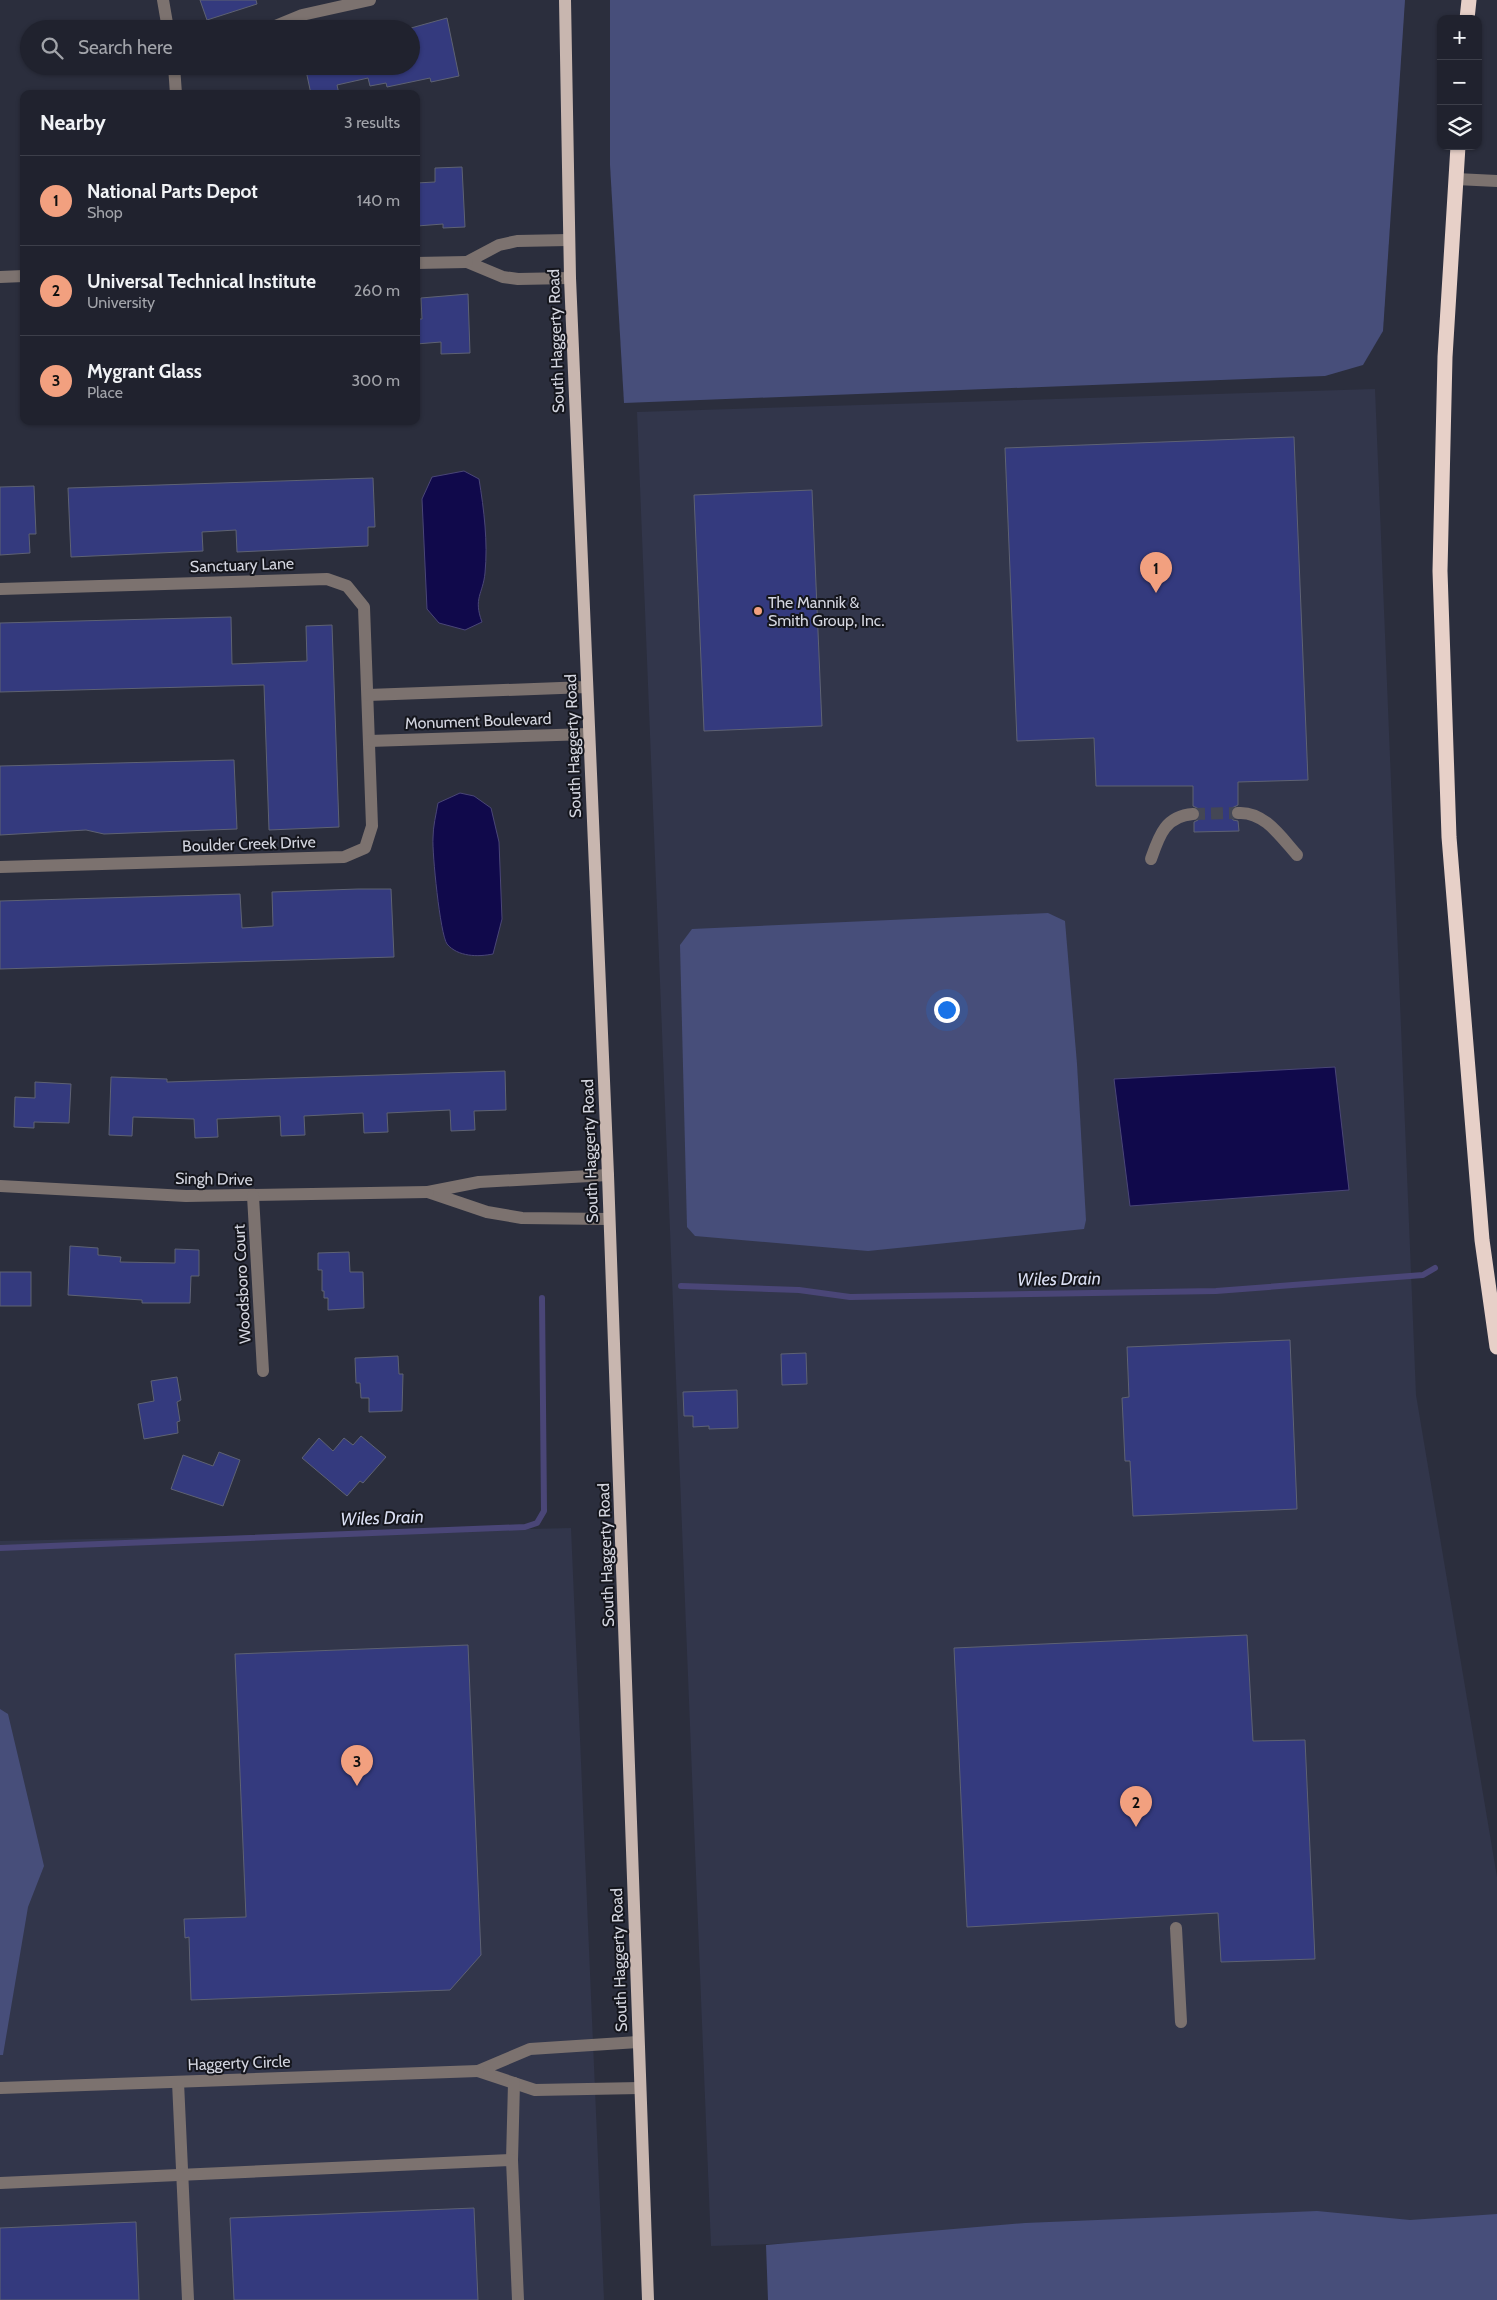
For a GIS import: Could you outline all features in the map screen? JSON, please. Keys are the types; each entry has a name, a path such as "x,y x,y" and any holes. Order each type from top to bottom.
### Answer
{"highway":[{"path":"1467,15 1469,0"},
{"path":"1458,150 1445,357 1440,571 1449,838 1477,1194 1497,1347"}],"main road":[{"name":"South Haggerty Road","path":"565,0 568,240 608,1175 608,1218 624,1601 648,2300"}],"street":[{"path":"163,0 166,20"},
{"path":"290,20 302,15 370,0"},
{"path":"175,75 176,90"},
{"path":"1456,178 1497,181"},
{"path":"467,262 499,246 517,241 568,240"},
{"path":"420,263 467,262 503,277 518,279 570,278"},
{"path":"0,277 20,276"},
{"name":"Sanctuary Lane","path":"0,589 327,579 346,586 364,607 369,717"},
{"name":"Monument Boulevard","path":"368,695 587,687"},
{"name":"Boulder Creek Drive","path":"0,867 344,857 365,848 372,826 369,717"},
{"name":"Monument Boulevard","path":"369,741 588,734"},
{"path":"1238,813 1249,812 1272,827 1297,855"},
{"path":"1151,859 1160,832 1181,815 1193,814"},
{"name":"Singh Drive","path":"0,1186 186,1196 254,1196 428,1192 479,1182 608,1175"},
{"name":"Singh Drive","path":"428,1192 487,1212 522,1218 608,1218"},
{"name":"Woodsboro Court","path":"254,1196 262,1372"},
{"path":"1176,1928 1181,2022"},
{"name":"Haggerty Circle","path":"0,2088 478,2071 530,2050 638,2042"},
{"name":"Haggerty Circle","path":"478,2071 535,2090 640,2088"},
{"path":"178,2082 188,2300"},
{"path":"514,2084 512,2160 518,2300"},
{"path":"0,2183 512,2160"}],"shaded area":[{"path":"610,0 1405,0 1383,331 1363,365 1325,376 624,403 610,165"},
{"path":"1375,389 1416,1395 1497,1877 1497,2220 711,2246 637,412"},
{"path":"464,471 479,479 486,538 485,573 478,601 482,622 465,630 439,623 427,609 422,499 432,477"},
{"path":"460,793 474,796 491,808 499,842 502,919 493,954 481,956 462,954 447,944 444,937 437,892 433,838 438,803"},
{"path":"1048,913 1065,921 1077,1064 1086,1220 1084,1229 868,1251 695,1236 687,1227 680,945 692,929"},
{"path":"1335,1067 1349,1190 1130,1206 1114,1079"},
{"path":"571,1528 604,2300 0,2300 0,1541"},
{"path":"0,1709 8,1714 44,1866 28,1907 3,2055 0,2055"},
{"path":"1317,2211 1410,2220 1497,2214 1497,2300 768,2300 766,2245 1025,2223"}],"building":[{"path":"200,0 256,0 257,4 207,20"},
{"path":"447,18 459,76 431,82 430,78 387,87 386,83 370,86 368,78 337,85 338,90 310,90 307,75 420,75 420,26"},
{"path":"462,167 465,227 443,228 443,224 420,226 420,183 435,182 435,168"},
{"path":"468,294 470,353 441,354 441,342 420,344 421,298"},
{"path":"1294,437 1308,780 1238,782 1238,805 1232,808 1230,813 1233,820 1238,821 1239,831 1194,832 1194,822 1198,820 1201,813 1199,809 1193,806 1193,786 1096,786 1094,738 1017,741 1005,448"},
{"path":"373,478 375,527 368,527 368,546 237,552 236,530 202,532 203,551 71,557 68,488"},
{"path":"34,486 36,534 29,534 30,553 0,555 0,487"},
{"name":"The Mannik & Smith Group, Inc.","path":"812,490 822,726 704,731 694,495"},
{"path":"231,617 232,664 307,661 306,626 332,625 339,827 269,830 264,685 0,692 0,623"},
{"path":"234,760 237,829 104,834 86,830 0,835 0,766"},
{"path":"391,889 394,957 0,969 0,901 240,894 242,928 273,926 272,892"},
{"path":"505,1071 506,1110 474,1111 475,1130 451,1131 450,1110 387,1113 388,1132 364,1133 363,1113 304,1116 305,1135 281,1136 280,1116 217,1119 218,1137 195,1138 194,1119 133,1117 132,1136 109,1135 111,1077 167,1079 167,1082"},
{"path":"35,1082 71,1084 69,1123 34,1122 34,1128 14,1127 15,1097 35,1098"},
{"path":"70,1246 98,1248 98,1255 121,1257 120,1262 175,1263 175,1249 199,1250 199,1276 191,1276 190,1303 142,1303 142,1300 68,1295"},
{"path":"349,1252 350,1272 363,1272 364,1308 328,1310 328,1298 324,1298 324,1291 322,1291 322,1270 318,1270 318,1253"},
{"path":"0,1272 31,1272 31,1306 0,1306"},
{"path":"1290,1340 1297,1509 1133,1516 1130,1461 1125,1461 1122,1398 1129,1397 1127,1347"},
{"path":"806,1353 807,1384 782,1385 781,1354"},
{"path":"398,1356 399,1374 403,1374 402,1411 369,1412 369,1398 361,1398 360,1383 356,1383 355,1358"},
{"path":"177,1377 181,1400 177,1402 180,1421 177,1422 178,1433 144,1439 138,1404 154,1401 151,1381"},
{"path":"737,1390 738,1428 709,1429 709,1426 693,1427 693,1416 684,1416 683,1392"},
{"path":"361,1436 386,1457 363,1483 360,1481 347,1496 302,1458 319,1438 333,1451 344,1438 353,1445"},
{"path":"219,1452 240,1460 223,1506 171,1489 183,1455 213,1466"},
{"path":"1247,1635 1253,1741 1305,1740 1315,1959 1221,1962 1218,1913 967,1927 954,1648"},
{"path":"468,1645 481,1955 450,1990 191,2000 189,1937 185,1938 184,1919 246,1917 235,1654"},
{"path":"474,2208 478,2300 234,2300 230,2218"},
{"path":"136,2222 139,2300 0,2300 0,2228"}],"waterway":[{"name":"Wiles Drain","path":"681,1286 799,1290 850,1297 1216,1291 1423,1275 1435,1268"},
{"name":"Wiles Drain","path":"0,1548 525,1527 537,1523 544,1511 542,1298"}],"tunnel":[{"path":"1193,814 1238,813"}],"place":[{"name":"National Parts Depot","path":"1156,593"},
{"name":"The Mannik & Smith Group, Inc.","path":"758,611"},
{"name":"Mygrant Glass","path":"357,1786"},
{"name":"Universal Technical Institute","path":"1136,1827"}]}
